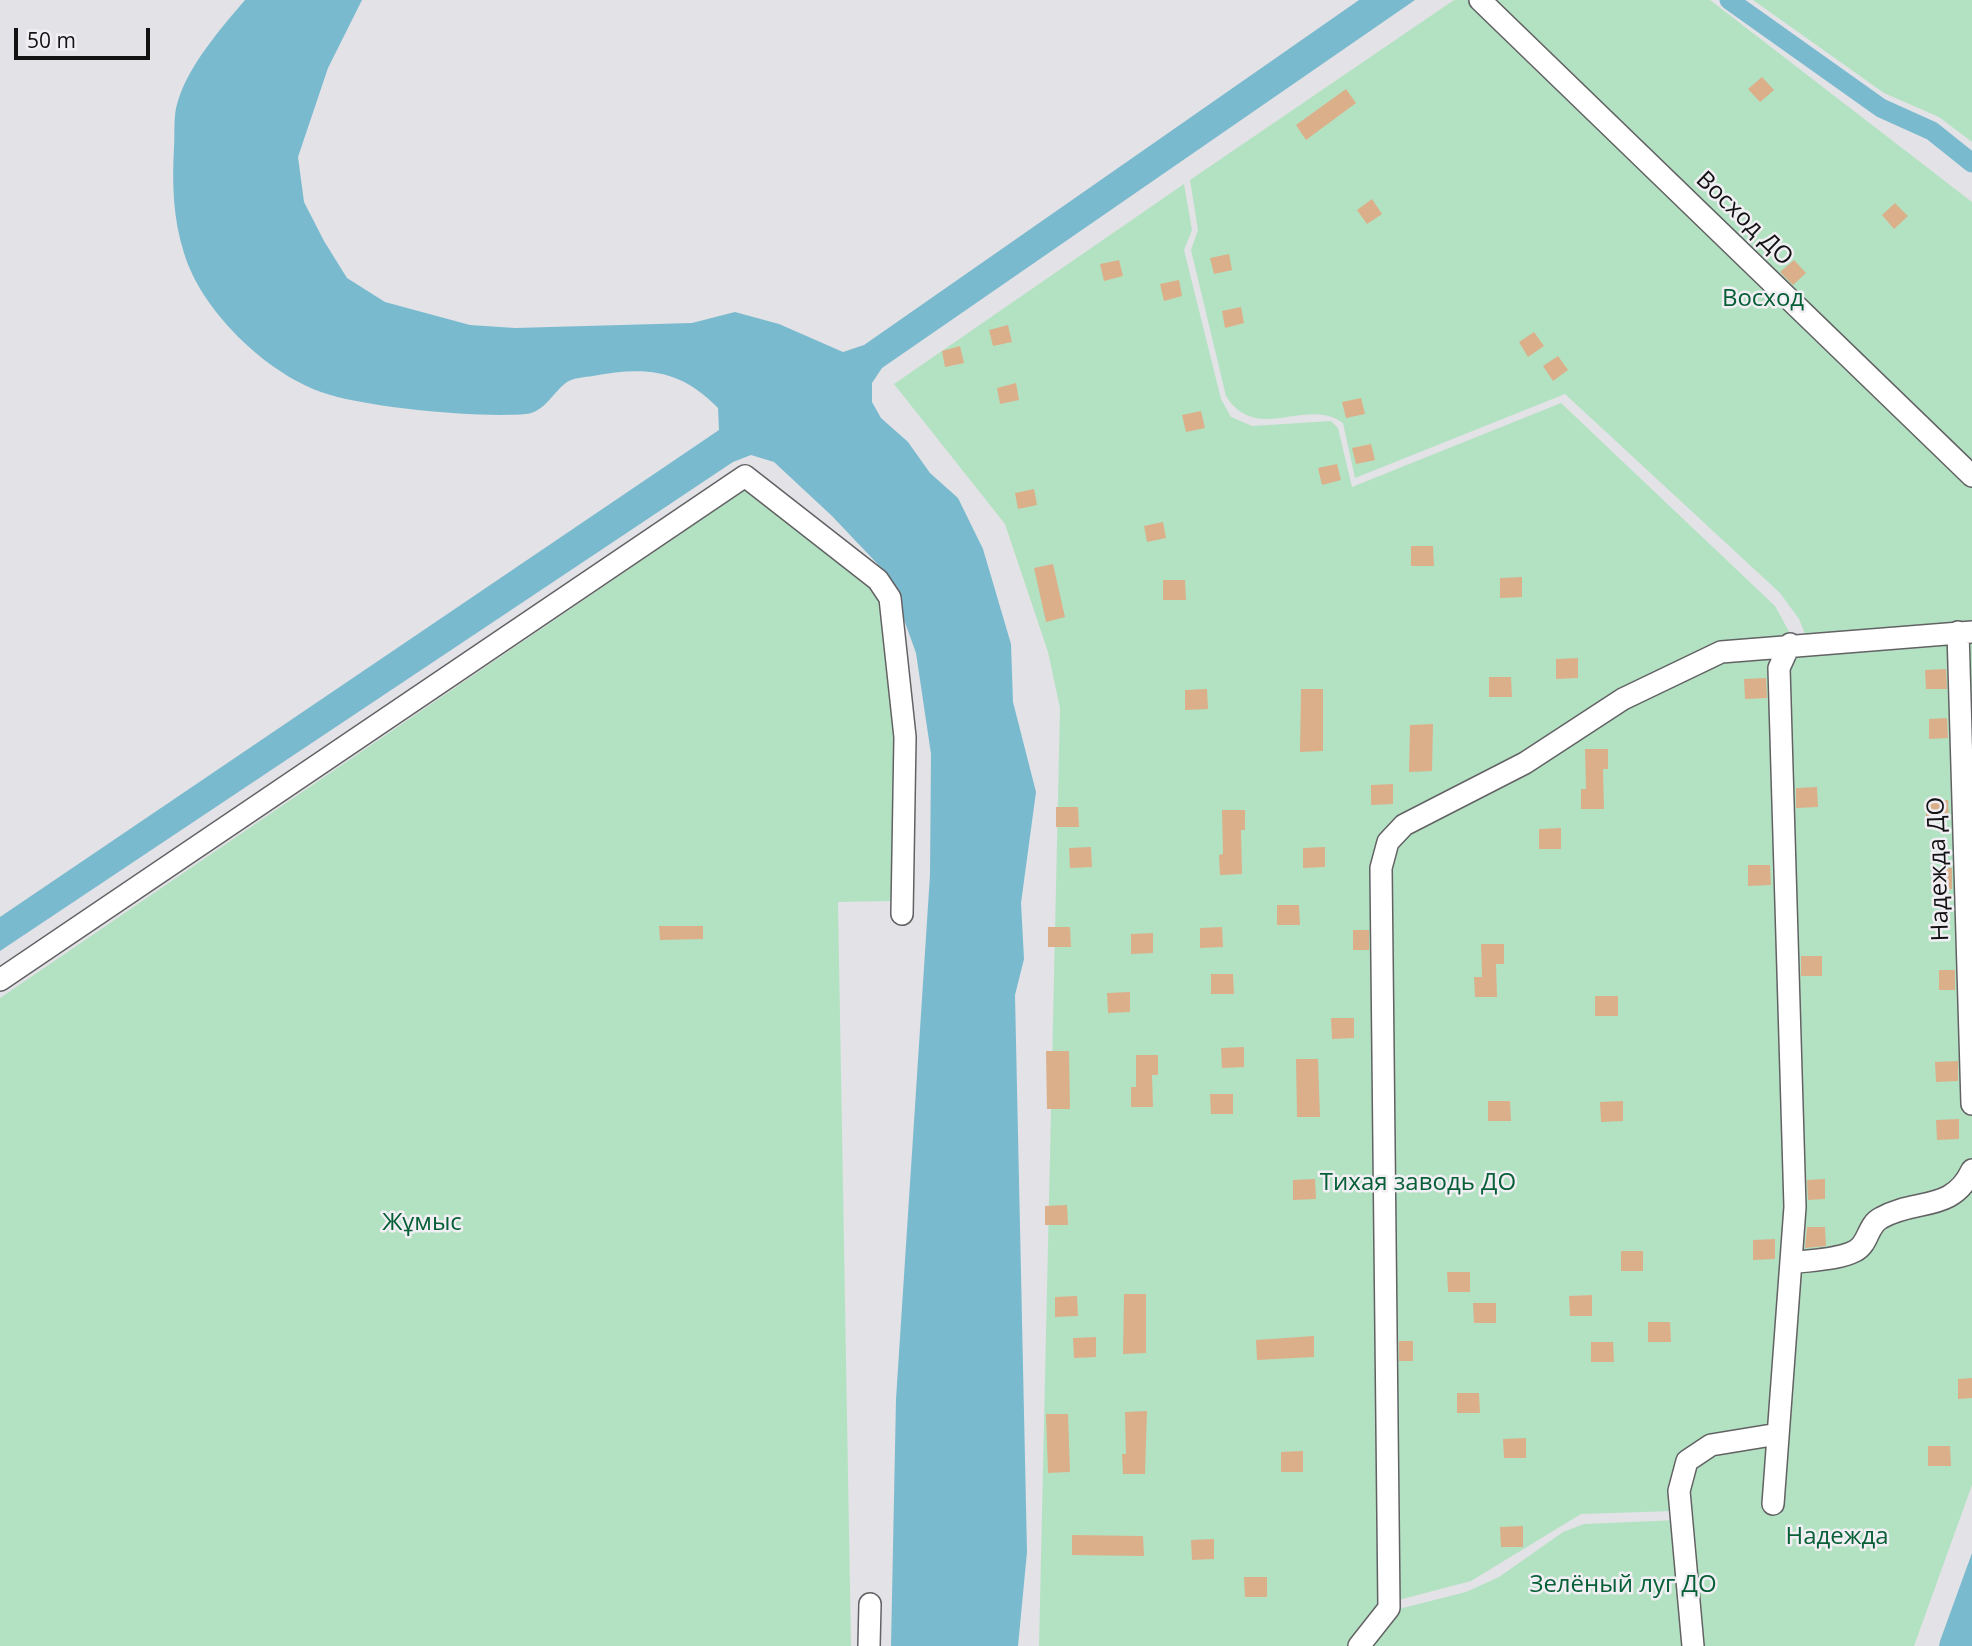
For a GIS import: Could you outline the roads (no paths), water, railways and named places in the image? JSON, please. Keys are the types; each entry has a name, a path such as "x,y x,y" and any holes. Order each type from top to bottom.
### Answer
{"street":[{"name":"Восход ДО","path":"1480,0 1972,476"},
{"path":"0,980 745,476 878,580 890,598 905,737 902,914"},
{"path":"1359,1646 1389,1608 1381,882 1388,842 1404,825 1525,763 1623,699 1721,652 1965,632"},
{"name":"Надежда ДО","path":"1965,632 1972,1104"},
{"path":"1773,1504 1795,1207 1779,668 1790,645"},
{"path":"1791,1263 1854,1252 1864,1245 1876,1220 1894,1211 1951,1198 1966,1184 1972,1170"},
{"path":"1693,1646 1679,1491 1687,1461 1711,1445 1778,1434"},
{"path":"869,1646 870,1604"}],"water":[{"path":"245,0 362,0 328,68 298,157 304,202 324,241 347,278 385,302 470,325 515,328 692,323 735,312 779,324 843,352 864,345 1359,0 1415,0 882,368 872,383 872,402 881,418 908,442 930,473 958,498 983,549 1011,644 1013,702 1036,792 1021,903 1024,959 1015,995 1027,1552 1018,1646 891,1646 896,1399 930,875 931,754 916,653 888,575 832,516 774,462 751,455 733,462 0,951 0,917 719,430 718,408 690,385 661,374 629,371 576,379 562,386 544,406 526,414 423,410 365,403 321,392 278,370 238,336 220,317 192,275 180,240 173,188 176,106 189,74"},
{"path":"1972,1553 1972,1646 1939,1646 1940,1641"}],"waterway":[{"path":"1729,0 1881,108 1932,131 1972,163"}],"park label":[{"name":"Восход","path":"1763,299"},
{"name":"Тихая заводь ДО","path":"1418,1183"},
{"name":"Жұмыс","path":"422,1223"},
{"name":"Надежда","path":"1837,1537"},
{"name":"Зелёный луг ДО","path":"1623,1585"}]}
